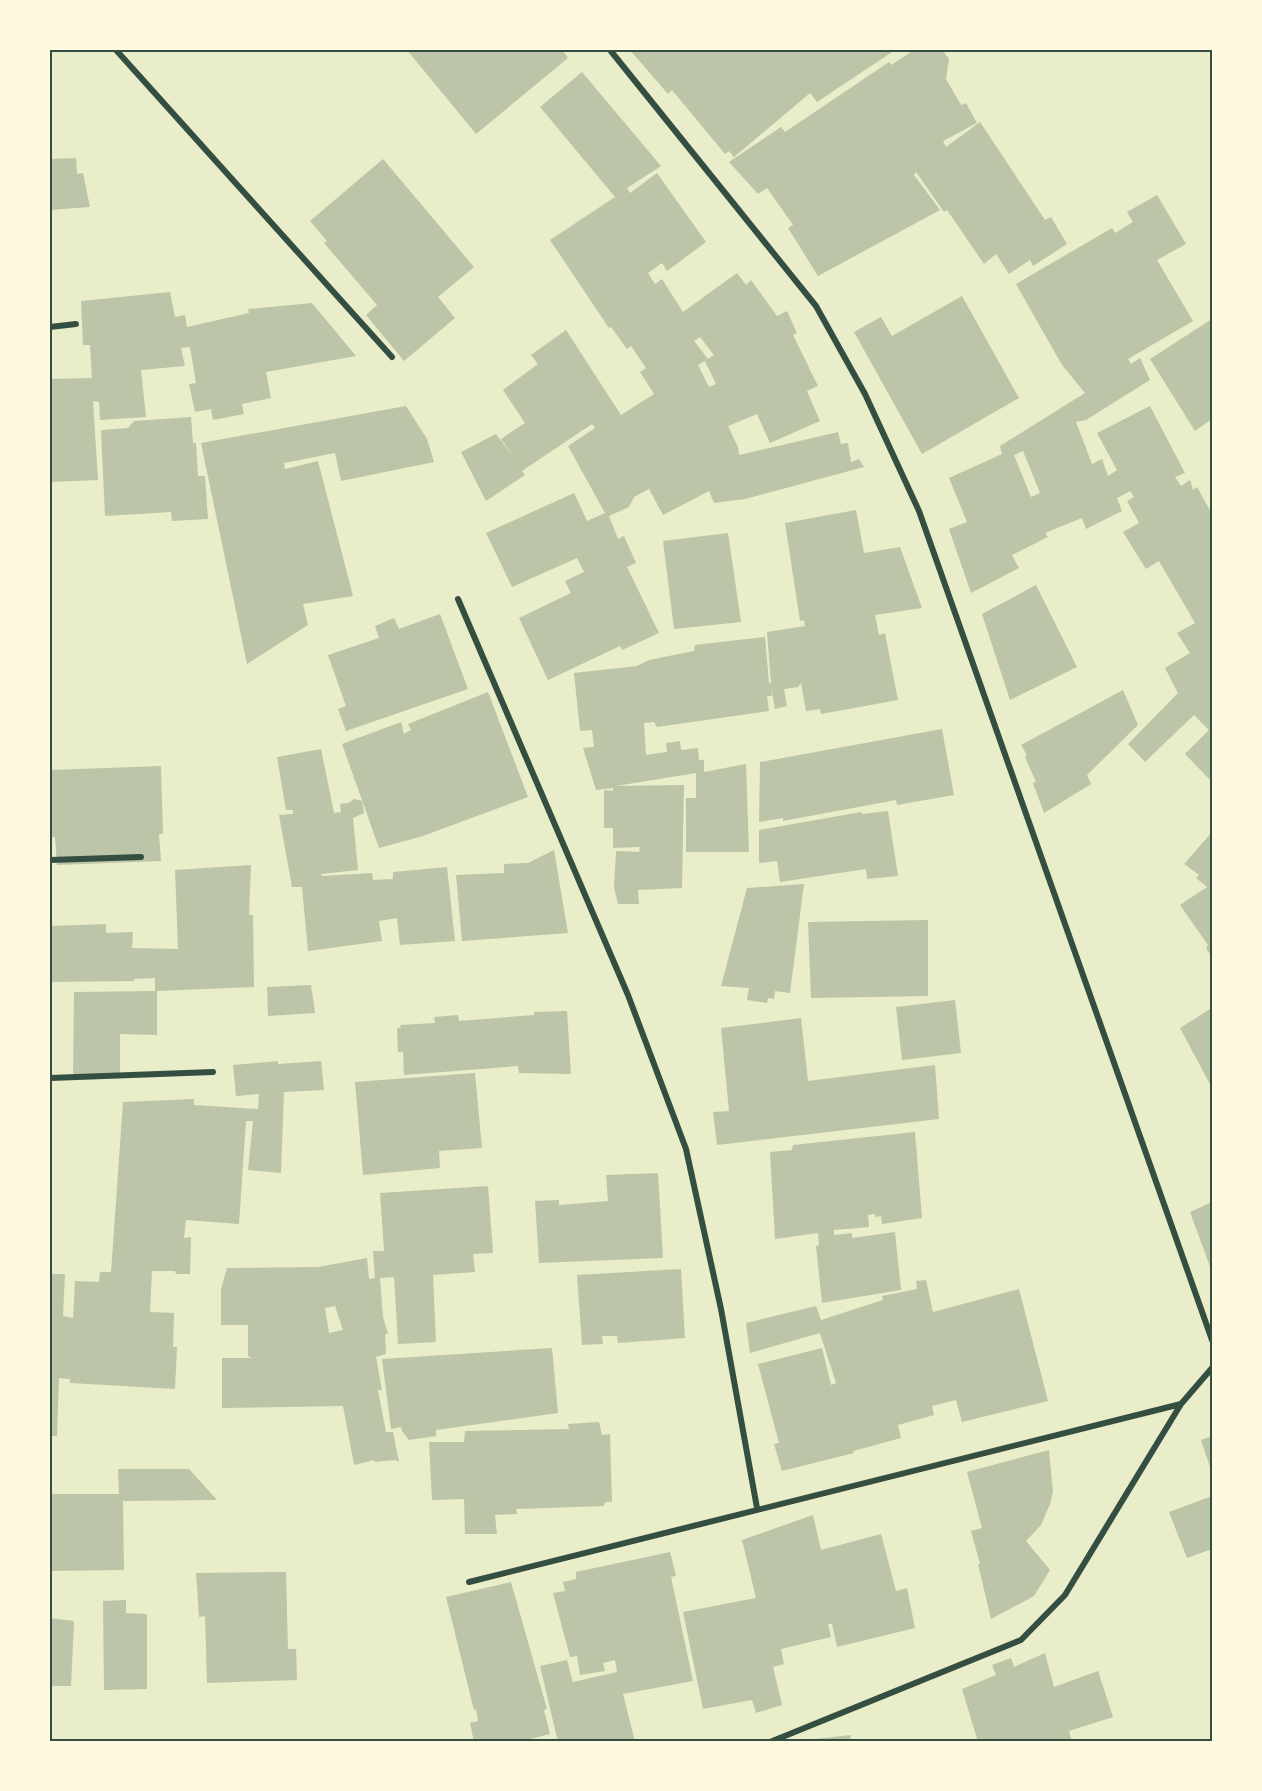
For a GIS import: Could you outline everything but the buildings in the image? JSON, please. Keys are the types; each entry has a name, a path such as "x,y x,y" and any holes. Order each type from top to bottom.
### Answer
{"street":[{"path":"116,50 392,357"},
{"path":"610,50 816,306 865,394 923,522 1212,1340"},
{"path":"50,327 76,324"},
{"path":"458,598 628,994 686,1149 721,1309 757,1508"},
{"path":"50,860 141,856"},
{"path":"50,1078 213,1072"},
{"path":"770,1742 1021,1640 1065,1595 1180,1404 1212,1368"},
{"path":"469,1581 1180,1404"}]}
